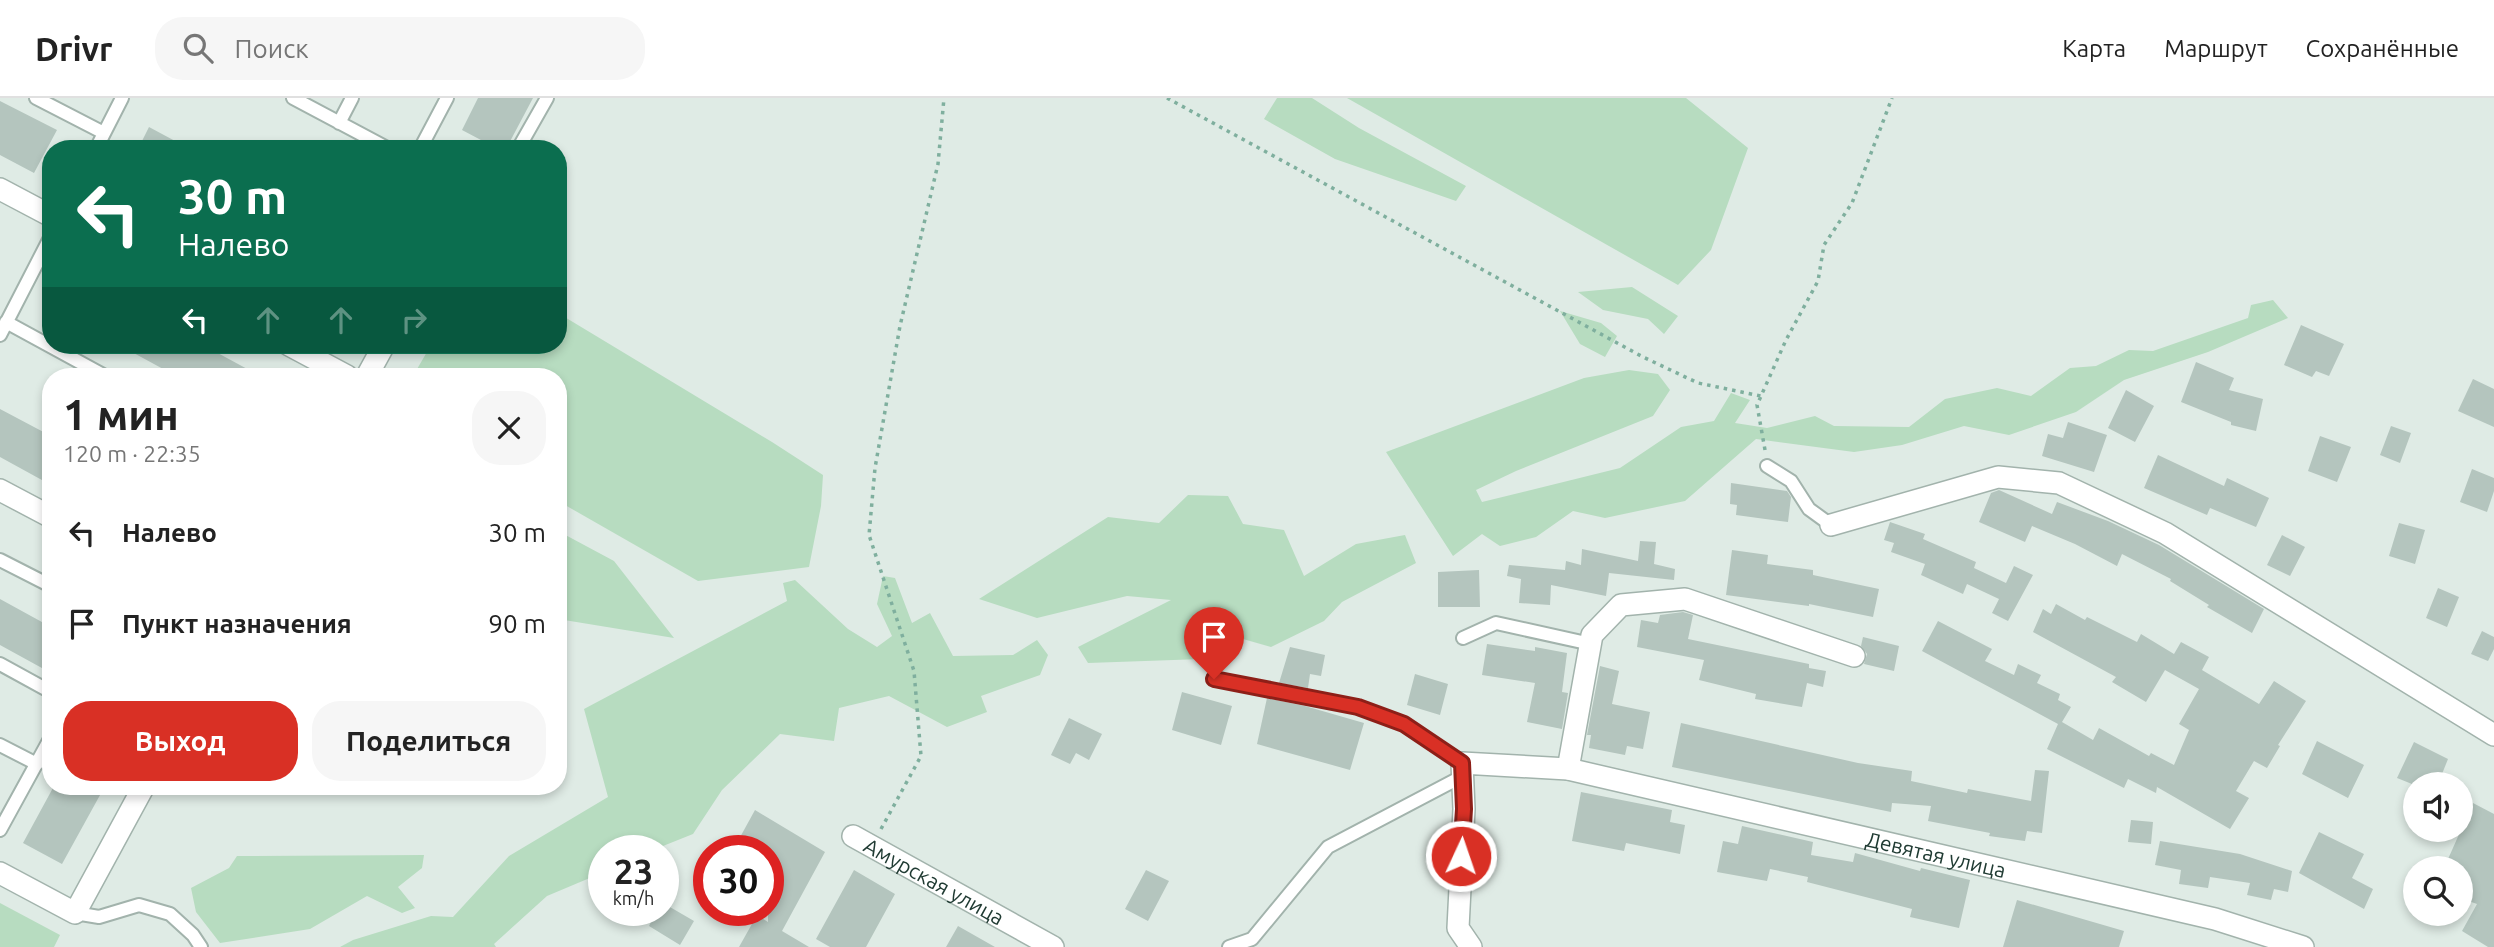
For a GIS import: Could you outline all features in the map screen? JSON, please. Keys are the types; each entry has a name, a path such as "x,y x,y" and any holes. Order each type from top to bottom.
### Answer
{"street":[{"path":"0,189 42,211"},
{"path":"306,354 331,368"},
{"path":"1831,525 1998,477 2059,483 2165,533 2494,735"},
{"path":"0,490 42,512"},
{"path":"1568,769 1592,635 1621,606 1685,599 1854,656"},
{"path":"1463,769 1464,809 1458,928 1471,947"},
{"name":"Девятая улица","path":"1463,769 1568,769 2215,919 2303,947"},
{"path":"0,873 75,913 139,795"},
{"name":"Амурская улица","path":"853,836 1053,947"}],"lane":[{"path":"36,98 104,134"},
{"path":"101,140 122,98"},
{"path":"293,98 372,140"},
{"path":"340,123 352,98"},
{"path":"425,140 447,98"},
{"path":"524,140 547,98"},
{"path":"0,335 42,253"},
{"path":"6,322 42,342"},
{"path":"65,354 90,368"},
{"path":"1767,466 1791,481 1809,509 1831,525"},
{"path":"0,560 42,581"},
{"path":"1463,638 1496,623 1591,644"},
{"path":"0,664 42,687"},
{"path":"1214,679 1358,707 1404,724 1463,769 1328,847 1252,939 1229,947"},
{"path":"0,745 37,764"},
{"path":"0,830 42,754"},
{"path":"75,913 99,917 139,905 170,914 193,935 201,947"}],"path":[{"path":"872,846 921,756 914,671 870,535 875,468 900,326 938,164 944,98"},
{"path":"1167,98 1643,357 1698,383 1761,396"},
{"path":"1767,466 1757,405 1786,340 1818,281 1824,245 1852,203 1892,98"}],"green space":[{"path":"1277,98 1312,98 1359,128 1466,186 1456,201 1335,159 1264,119"},
{"path":"1347,98 1686,98 1748,148 1711,250 1678,285"},
{"path":"1632,287 1678,316 1664,334 1648,319 1603,310 1578,292"},
{"path":"2273,300 2288,318 2208,352 2124,380 2076,412 2009,435 1964,426 1902,445 1854,452 1756,439 1685,501 1605,518 1573,511 1536,537 1500,546 1482,534 1453,556 1386,452 1584,378 1629,370 1658,374 1670,390 1653,416 1516,471 1476,490 1482,502 1620,468 1681,427 1714,421 1731,393 1750,400 1735,423 1767,428 1815,416 1834,426 1909,427 1945,399 1997,388 2031,396 2070,368 2096,366 2129,350 2153,351 2248,318 2251,305"},
{"path":"1560,311 1601,323 1617,336 1605,357 1580,344"},
{"path":"567,318 823,475 821,506 809,567 698,581 567,506 567,368 418,368 426,354 567,354"},
{"path":"1188,495 1228,496 1243,524 1284,530 1304,576 1356,544 1405,535 1416,563 1342,602 1324,621 1271,647 1229,635 1202,659 1088,663 1078,647 1171,600 1127,596 1037,618 979,599 1108,517 1159,523"},
{"path":"567,536 614,561 674,638 567,620"},
{"path":"883,576 895,578 912,623 930,613 953,656 1013,655 1037,640 1048,655 1040,675 981,696 987,712 947,727 889,696 839,708 834,741 780,734 722,790 693,834 679,840 679,835 588,835 588,879 547,896 494,944 496,947 340,947 353,940 431,916 453,917 509,856 608,797 584,709 787,601 783,583 795,580 848,629 877,647 892,636 877,604"},
{"path":"424,855 422,868 398,887 415,908 402,913 367,896 310,929 220,943 196,912 191,888 229,868 237,856"},
{"path":"0,903 60,935 54,947 0,947"}],"building":[{"path":"478,98 533,98 511,140 481,140 462,130"},
{"path":"0,101 57,130 52,140 42,140 42,158 34,173 0,155"},
{"path":"149,127 173,140 142,140"},
{"path":"2301,325 2344,344 2329,376 2316,371 2312,377 2284,365"},
{"path":"136,354 220,354 245,368 161,368"},
{"path":"2196,362 2234,378 2229,390 2263,399 2256,431 2231,425 2231,422 2181,402"},
{"path":"2473,379 2494,389 2494,427 2458,411"},
{"path":"2126,390 2154,406 2135,442 2108,428"},
{"path":"0,409 42,431 42,480 0,457"},
{"path":"2068,422 2107,435 2094,472 2042,456 2048,434 2063,438"},
{"path":"2391,426 2411,433 2400,463 2380,455"},
{"path":"2320,436 2351,447 2337,482 2308,471"},
{"path":"2158,455 2224,486 2227,478 2269,498 2256,527 2210,508 2207,515 2144,488"},
{"path":"2472,469 2494,478 2494,491 2487,512 2460,502"},
{"path":"1731,483 1787,491 1791,497 1788,522 1736,515 1737,505 1730,504"},
{"path":"1999,490 2052,514 2057,502 2108,521 2159,545 2264,609 2252,633 2207,607 2209,605 2170,581 2171,579 2122,554 2117,566 2032,526 2025,542 1979,522 1991,493"},
{"path":"1890,522 1925,534 1923,539 1976,562 1974,568 2006,583 2014,566 2033,575 2008,621 1992,613 1999,599 1967,584 1963,594 1921,575 1925,564 1891,552 1894,543 1884,540"},
{"path":"2399,523 2425,530 2415,564 2389,556"},
{"path":"2282,535 2305,547 2290,576 2267,565"},
{"path":"1640,541 1656,542 1654,564 1675,569 1674,580 1609,573 1606,596 1551,585 1550,605 1519,603 1521,579 1507,576 1509,565 1565,570 1566,561 1581,565 1582,549 1638,561"},
{"path":"1732,550 1768,555 1767,564 1813,570 1813,575 1879,589 1873,617 1809,604 1726,595"},
{"path":"1479,570 1480,607 1438,607 1438,572"},
{"path":"2438,588 2459,597 2447,627 2426,618"},
{"path":"0,599 42,622 42,668 0,645"},
{"path":"2056,604 2085,620 2087,617 2137,642 2141,634 2174,654 2181,642 2209,657 2202,670 2259,704 2274,681 2306,701 2267,768 2254,761 2236,791 2249,798 2230,829 2157,787 2156,793 2128,779 2124,788 2047,749 2058,724 1922,651 1938,621 1992,649 1985,661 2014,675 2018,664 2041,675 2037,683 2060,694 2058,700 2071,707 2062,722 2093,740 2099,728 2149,756 2151,753 2174,765 2189,730 2179,724 2199,689 2165,670 2146,702 2112,682 2116,677 2033,632 2043,609 2051,614"},
{"path":"1683,612 1693,615 1688,639 1809,664 1809,668 1826,671 1823,687 1807,683 1802,707 1755,699 1756,694 1699,680 1704,660 1637,647 1641,620 1658,623 1660,615"},
{"path":"2482,631 2494,637 2494,649 2488,661 2471,654"},
{"path":"1863,637 1899,646 1894,671 1864,664 1867,654 1861,646"},
{"path":"1487,644 1535,651 1535,647 1567,653 1562,692 1568,693 1562,729 1527,722 1535,683 1482,675"},
{"path":"1290,647 1325,655 1321,676 1310,674 1308,688 1279,683"},
{"path":"1600,666 1619,671 1612,704 1650,712 1643,749 1627,746 1625,755 1589,748 1591,735 1587,735"},
{"path":"1415,674 1448,684 1440,715 1407,705"},
{"path":"1182,692 1232,706 1221,745 1172,730"},
{"path":"1267,698 1364,723 1350,770 1257,744"},
{"path":"1069,718 1102,734 1089,760 1076,753 1070,764 1051,755"},
{"path":"1681,723 1858,763 1912,771 1911,781 1967,793 1968,789 2031,801 2035,770 2049,771 2042,833 2027,831 2025,841 1989,836 1990,833 1928,821 1931,806 1892,803 1891,812 1672,767"},
{"path":"2317,741 2364,765 2348,798 2302,774"},
{"path":"2414,742 2448,759 2443,772 2403,772 2403,780 2397,778"},
{"path":"1581,792 1672,810 1670,822 1685,825 1680,854 1626,843 1624,851 1572,841"},
{"path":"49,795 100,795 62,864 23,843"},
{"path":"2473,803 2494,814 2494,947 2488,947 2462,931 2465,926 2473,926 2473,911 2477,904 2473,903 2473,856 2449,856 2456,842 2473,842"},
{"path":"755,810 825,852 782,931 809,947 739,947 751,926 784,926 784,835 741,835"},
{"path":"2131,820 2153,822 2151,844 2128,842"},
{"path":"1742,826 1813,842 1811,855 1853,862 1855,853 1920,871 1921,868 1970,880 1959,928 1910,917 1912,909 1807,882 1808,877 1770,869 1767,881 1717,872 1723,841 1738,844"},
{"path":"2319,832 2364,854 2352,878 2373,889 2364,909 2299,873"},
{"path":"2160,841 2240,854 2292,871 2288,892 2274,889 2271,900 2247,895 2250,883 2210,877 2208,888 2179,884 2181,870 2155,865"},
{"path":"854,870 895,894 866,947 830,947 816,939"},
{"path":"1146,870 1169,881 1148,921 1125,909"},
{"path":"2017,900 2124,931 2119,947 2003,947"},
{"path":"679,912 693,920 680,945 649,926 679,926"},
{"path":"958,926 995,947 946,947"}],"route":[{"path":"1214,679 1358,707 1404,724 1462,763 1464,809 1461,856"}]}
